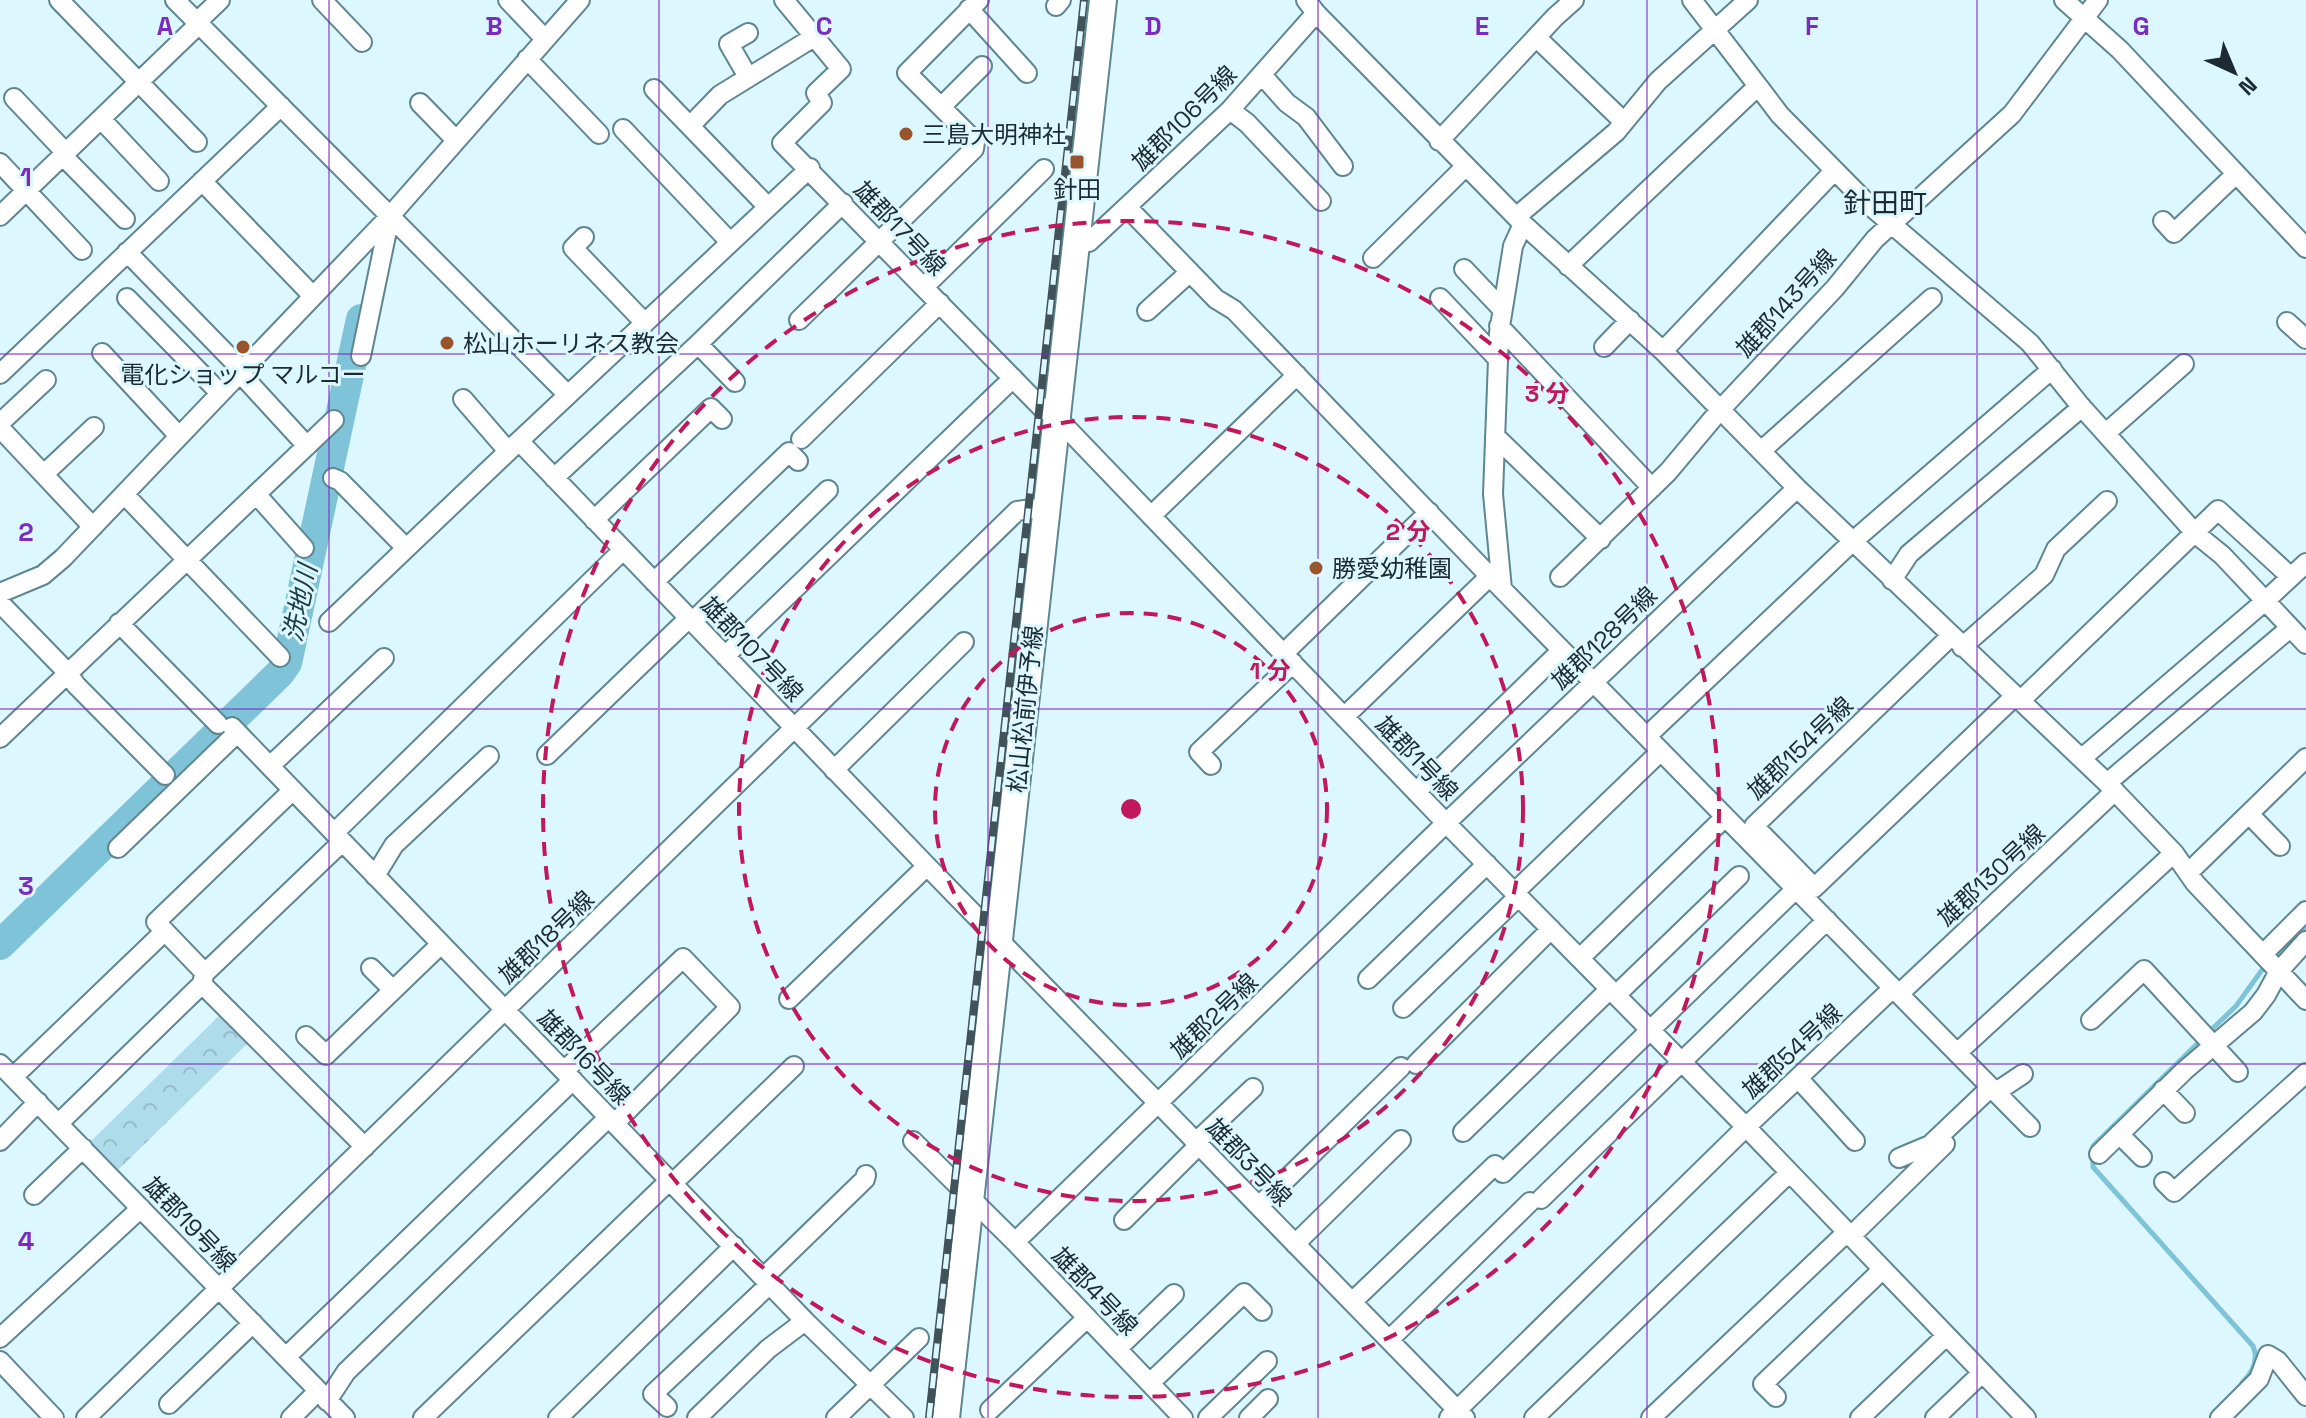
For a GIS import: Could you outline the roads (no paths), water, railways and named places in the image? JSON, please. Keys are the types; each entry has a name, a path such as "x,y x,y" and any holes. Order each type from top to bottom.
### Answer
{"main road":[{"name":"松山松前伊予線","path":"946,1418 1103,0"}],"street":[{"path":"59,0 197,142"},
{"path":"175,0 567,394"},
{"path":"0,216 139,83 220,0"},
{"path":"322,0 362,42"},
{"path":"508,0 545,39"},
{"path":"0,593 43,575 93,527 390,216 580,0"},
{"path":"690,126 720,95 814,37 784,0"},
{"path":"1439,141 1574,0"},
{"path":"1692,0 1780,115 1891,225 2014,329 2196,534 2222,555 2264,602 2300,635"},
{"path":"1496,582 1493,494 1498,359 1501,318 1520,220 1624,122 1658,81 1748,0"},
{"path":"2064,0 2120,50 2306,248"},
{"name":"雄郡143号線","path":"1560,577 1652,488 1891,225 2012,114 2098,0"},
{"path":"799,320 974,149 975,142 969,135 907,73 974,5 1024,62"},
{"path":"1311,7 1465,167 1568,266 1663,351 1852,542 2082,758 2174,853 2195,883 2306,1000"},
{"name":"雄郡106号線","path":"1077,243 1089,242 1230,110 1262,75 1311,7"},
{"path":"748,33 729,44 748,77"},
{"name":"雄郡17号線","path":"814,37 841,69 816,93 822,103 782,143 810,168 1041,407 1058,419"},
{"path":"1537,38 1624,122"},
{"path":"527,59 599,134"},
{"path":"941,107 982,66"},
{"path":"1262,75 1279,96 1306,117 1343,166"},
{"path":"1568,266 1758,86"},
{"path":"654,89 768,207"},
{"path":"14,98 125,219"},
{"path":"420,103 456,140"},
{"path":"0,374 281,106"},
{"path":"1230,110 1270,158 1321,201"},
{"path":"101,119 159,181"},
{"path":"623,129 730,242"},
{"path":"0,163 82,250"},
{"path":"1373,258 1465,167"},
{"path":"329,622 567,394 810,168"},
{"path":"924,287 1044,169"},
{"path":"1663,351 1834,171"},
{"path":"2163,221 2174,233 2236,174"},
{"path":"202,181 313,296"},
{"path":"554,478 843,203"},
{"path":"1127,207 1216,299 1234,310 1725,817 1801,884 1827,920 2030,1127"},
{"path":"361,356 390,216"},
{"path":"584,237 573,248 644,322"},
{"path":"127,252 241,371 307,446"},
{"path":"1464,269 1501,318 1652,488"},
{"path":"1147,311 1190,272"},
{"path":"128,297 220,393"},
{"path":"1440,298 1498,359"},
{"path":"1761,451 1932,298"},
{"path":"801,439 839,412 940,303"},
{"path":"1604,347 1630,320"},
{"path":"2287,322 2306,339"},
{"path":"698,344 735,382"},
{"path":"102,353 179,436"},
{"path":"2106,433 2184,364"},
{"path":"1647,736 1852,542 2052,369"},
{"path":"1151,516 1297,375"},
{"path":"725,656 794,599 848,548 1013,378"},
{"path":"36,383 0,426 93,527"},
{"name":"雄郡107号線","path":"463,399 513,446 554,478 998,938"},
{"path":"1892,580 1909,554 2082,407"},
{"path":"594,520 711,408 722,419"},
{"name":"雄郡1号線","path":"1058,419 1446,823 1746,1127 2026,1418"},
{"path":"0,738 334,420"},
{"path":"44,474 82,430"},
{"path":"1495,436 1601,539"},
{"path":"654,582 789,452 798,461"},
{"path":"333,478 340,481 406,548"},
{"name":"雄郡128号線","path":"1446,823 1797,488"},
{"path":"547,755 691,620 808,521 828,490"},
{"path":"124,494 280,657"},
{"path":"256,494 304,548"},
{"path":"1957,641 2044,575 2056,549 2082,512 2107,501"},
{"name":"雄郡18号線","path":"86,1418 1017,511 1047,507"},
{"path":"1801,884 1814,888 2196,534 2218,510 2291,577"},
{"path":"1211,765 1199,752 1238,703 1288,658 1429,512"},
{"path":"59,1123 623,550"},
{"path":"2082,758 2306,563"},
{"path":"1344,717 1496,582"},
{"path":"0,603 165,775"},
{"name":"雄郡16号線","path":"119,623 270,766 805,1321 904,1418"},
{"name":"雄郡130号線","path":"1896,990 2111,787 2300,635"},
{"name":"雄郡154号線","path":"1801,884 1754,826 1957,641"},
{"path":"834,770 964,642"},
{"path":"1416,792 1562,650"},
{"path":"270,766 384,658"},
{"path":"118,848 229,728"},
{"path":"1403,1008 1661,751"},
{"path":"2189,872 2306,758"},
{"path":"375,876 394,845 489,762"},
{"path":"293,790 156,922 204,978 365,1147"},
{"path":"2249,814 2280,846"},
{"path":"1580,958 1725,817"},
{"name":"雄郡2号線","path":"1015,1242 1446,823"},
{"path":"1957,1053 2174,853"},
{"path":"1368,979 1487,864"},
{"path":"797,999 870,930 927,866"},
{"path":"1463,1132 1739,876"},
{"path":"1352,1302 1650,1029 1801,884"},
{"path":"2263,954 2306,911"},
{"path":"1390,1339 1827,920"},
{"path":"1259,1206 1551,929"},
{"path":"7,1071 165,931"},
{"name":"雄郡3号線","path":"998,938 1390,1339 1458,1415"},
{"path":"2099,1154 2208,1040 2253,1012 2279,971 2306,941"},
{"path":"306,1036 326,1055 441,944"},
{"path":"286,1357 569,1076 683,958 730,1007 483,1237 402,1325 346,1372 323,1396 291,1418"},
{"path":"371,968 393,990"},
{"path":"2091,1020 2144,970 2238,1072"},
{"name":"雄郡54号線","path":"1458,1415 1746,1127 1896,990"},
{"path":"423,1418 794,1066"},
{"name":"雄郡19号線","path":"7,1071 345,1418"},
{"path":"2164,1182 2174,1192 2236,1126 2306,1073"},
{"path":"1899,1158 1930,1145 1993,1090 2023,1074"},
{"path":"1798,1078 1855,1141"},
{"path":"1124,1220 1253,1088"},
{"path":"2163,1090 2185,1113"},
{"path":"0,1141 38,1102"},
{"path":"2119,1134 2142,1157"},
{"path":"1295,1244 1401,1140"},
{"name":"雄郡4号線","path":"913,1141 1015,1242 1183,1418"},
{"path":"34,1195 83,1148"},
{"path":"1651,1418 1848,1235 1941,1155"},
{"path":"1534,1418 1669,1298 1789,1173"},
{"path":"667,1407 653,1394 767,1281 866,1175"},
{"path":"0,1338 141,1208"},
{"path":"483,1237 497,1251"},
{"path":"558,1418 734,1246"},
{"path":"1776,1397 1763,1384 1827,1332 1882,1270"},
{"path":"1150,1383 1244,1293 1262,1311"},
{"path":"1117,1349 1174,1294"},
{"path":"998,1408 1087,1318"},
{"path":"697,1418 768,1349 805,1321"},
{"path":"169,1404 253,1323"},
{"path":"1860,1418 1875,1393 1946,1336"},
{"path":"836,1418 919,1338"},
{"path":"2220,1418 2259,1379 2268,1355 2278,1361 2306,1396"},
{"path":"0,1361 54,1418"},
{"path":"1208,1418 1267,1361"},
{"path":"1935,1418 1982,1373"},
{"path":"1249,1418 1268,1399"}],"waterway":[{"name":"洗地川","path":"0,945 287,663 361,319"},
{"path":"2280,953 2306,926"},
{"path":"2208,1033 2236,1006 2262,970"},
{"path":"2201,1040 2093,1146 2093,1167 2253,1346 2254,1366 2242,1383"}],"railway":[{"path":"929,1418 1084,0"}],"place":[{"name":"三島大明神社","path":"906,134"},
{"name":"針田","path":"1077,162"},
{"name":"松山ホーリネス教会","path":"447,343"},
{"name":"電化ショップ マルコー","path":"243,347"},
{"name":"勝愛幼稚園","path":"1316,568"}],"district":[{"name":"針田町","path":"1885,203"}]}
